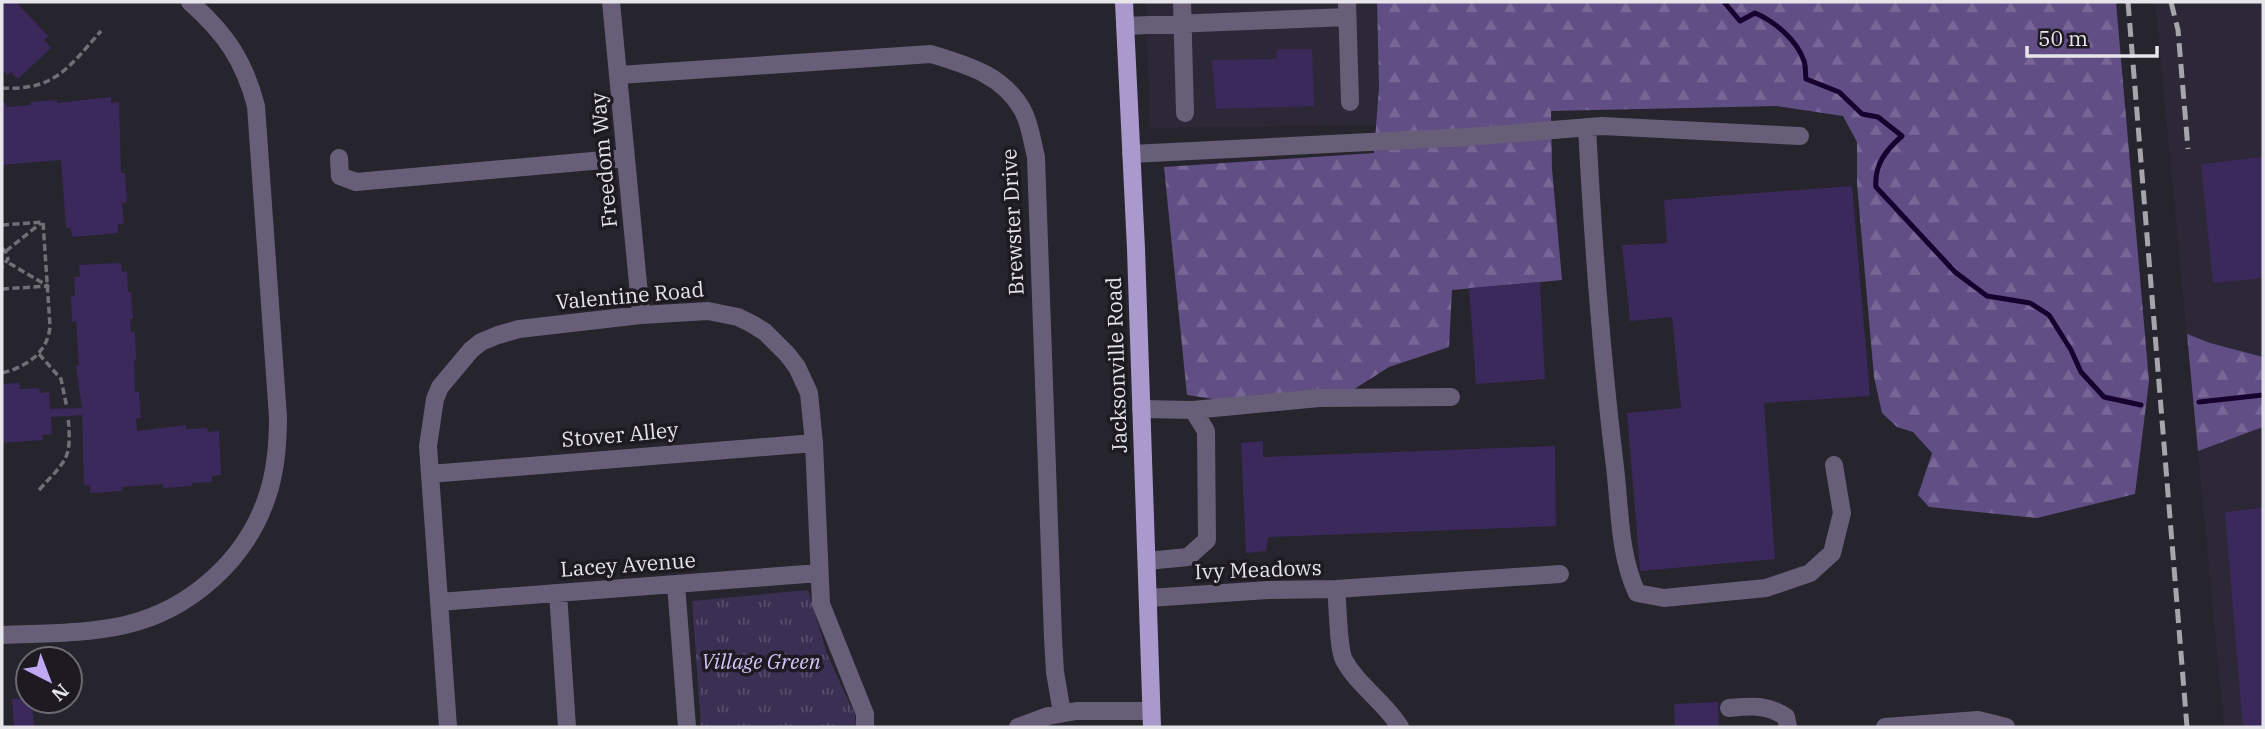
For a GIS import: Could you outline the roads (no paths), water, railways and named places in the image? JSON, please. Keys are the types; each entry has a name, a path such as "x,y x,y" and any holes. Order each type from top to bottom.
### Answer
{"main road":[{"name":"Jacksonville Road","path":"1124,2 1152,719"}],"street":[{"path":"2,635 124,625 179,604 212,580 231,561 246,540 267,498 276,460 278,417 256,106 249,79 237,55 219,30 190,2"},
{"name":"Freedom Way","path":"611,2 641,315"},
{"path":"1181,2 1185,113"},
{"path":"1125,26 1347,9 1350,102"},
{"name":"Brewster Drive","path":"619,75 931,54 974,67 998,81 1022,109 1036,157 1053,638 1062,713"},
{"path":"1131,154 1468,137 1602,126 1800,136"},
{"path":"1587,127 1593,254 1612,444 1627,572 1637,593 1664,597 1766,588 1810,573 1832,553 1842,513 1834,465"},
{"path":"339,158 340,176 356,182 626,158"},
{"name":"Valentine Road","path":"448,727 428,446 435,400 440,387 481,342 519,329 641,315 708,311 738,317 765,332 787,354 804,380 811,408 814,443 821,604 865,714 865,727"},
{"path":"1141,409 1193,410 1319,398 1451,397"},
{"path":"1147,561 1188,557 1207,540 1206,431 1193,410"},
{"name":"Stover Alley","path":"430,474 814,443"},
{"name":"Lacey Avenue","path":"439,602 819,573"},
{"path":"1336,589 1560,574"},
{"path":"676,584 687,727"},
{"name":"Ivy Meadows","path":"1149,598 1268,590 1336,589 1343,658 1364,686 1391,712 1400,727"},
{"path":"558,593 567,727"},
{"path":"1729,708 1756,705 1773,708 1786,717 1788,727"},
{"path":"1018,727 1076,710 1152,719"},
{"path":"1885,727 1978,720 2007,727"}],"waterway":[{"path":"1724,2 1740,21 1755,13 1777,26 1801,53 1806,79 1839,92 1862,114 1878,117 1902,136 1882,159 1877,172 1876,187 1955,272 1987,296 2030,303 2049,315 2081,372 2104,397 2141,405"},
{"path":"2199,402 2263,395"}],"railway":[{"path":"2128,2 2187,727"},
{"path":"2171,2 2178,30 2188,149"}],"park label":[{"name":"Village Green","path":"761,662"}]}
